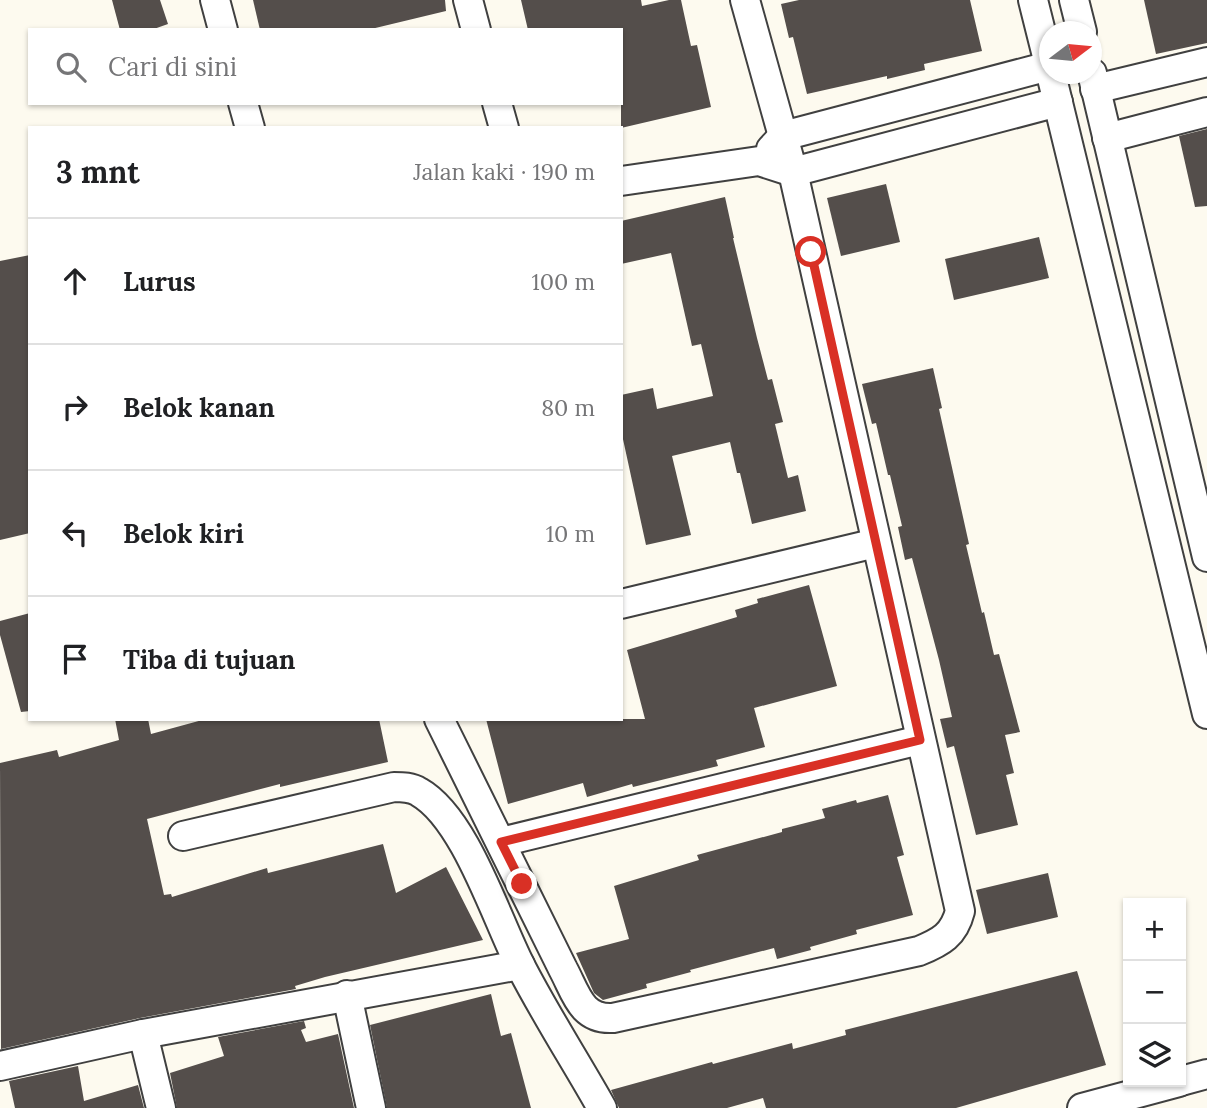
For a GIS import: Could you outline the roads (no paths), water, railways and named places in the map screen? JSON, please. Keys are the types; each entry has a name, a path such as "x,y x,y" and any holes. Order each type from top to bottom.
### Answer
{"street":[{"path":"215,0 222,28"},
{"path":"468,0 475,28"},
{"path":"440,721 583,1006 593,1017 613,1018 919,951 945,939 957,922 960,911 793,172 745,0"},
{"path":"1033,0 1039,25"},
{"path":"1074,0 1079,21"},
{"path":"1102,80 1207,62"},
{"path":"760,161 783,136 1039,70"},
{"path":"1054,84 1207,714"},
{"path":"1094,84 1207,557"},
{"path":"623,181 760,161 793,172 1058,102"},
{"path":"244,105 249,126"},
{"path":"498,105 503,126"},
{"path":"1107,138 1207,112"},
{"path":"623,604 876,543"},
{"path":"501,842 920,740"},
{"path":"183,836 394,787 418,791 432,802 461,839 520,965 602,1108"},
{"path":"0,1066 143,1034 520,965"},
{"path":"347,995 371,1108"},
{"path":"143,1034 161,1108"},
{"path":"1186,1080 1207,1074"},
{"path":"1082,1108 1161,1087"}]}
